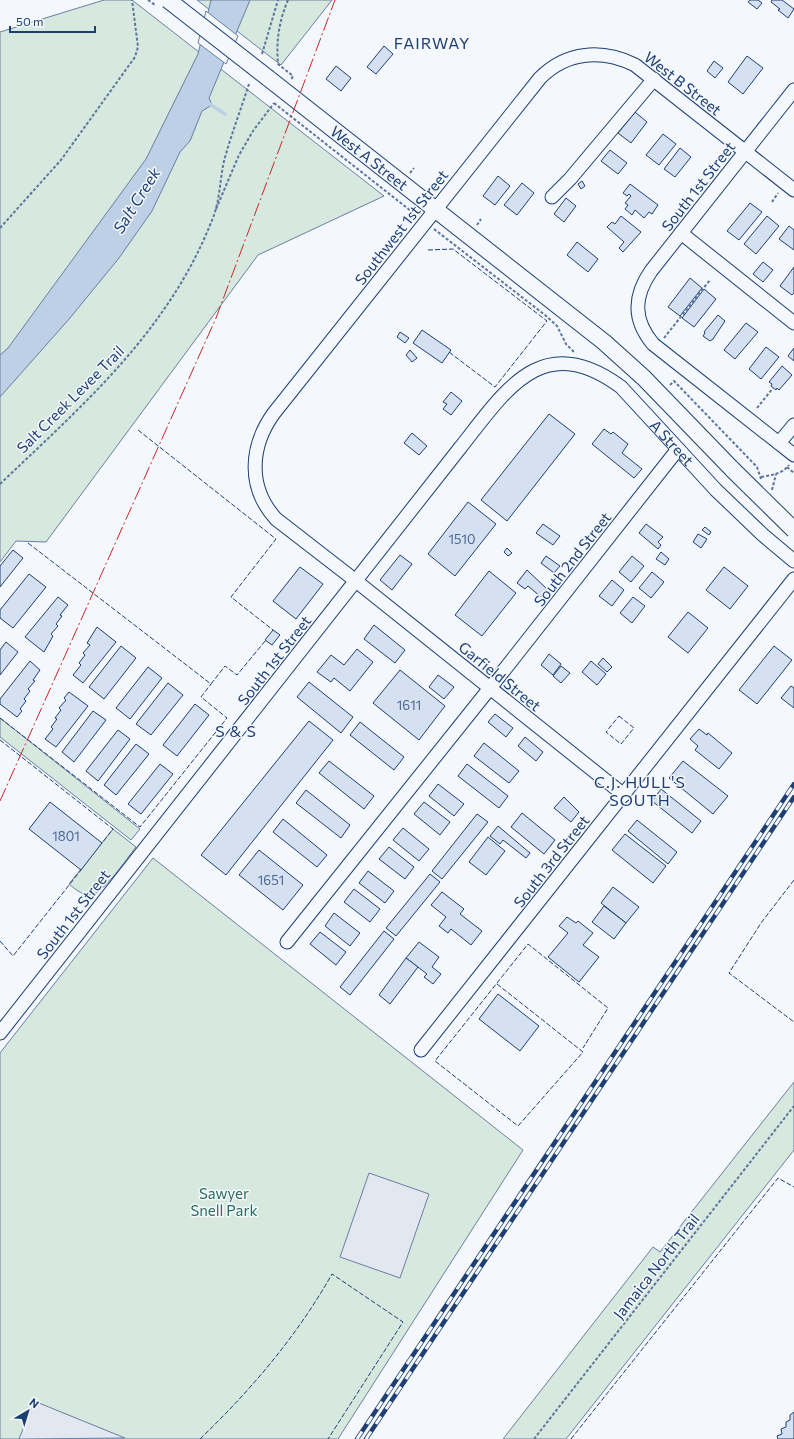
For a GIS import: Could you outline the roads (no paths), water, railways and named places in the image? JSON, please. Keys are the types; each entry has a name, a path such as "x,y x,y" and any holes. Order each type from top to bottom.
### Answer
{"main road":[{"name":"West A Street","path":"163,4 268,78 571,315"},
{"name":"A Street","path":"571,315 632,366 733,470 794,530"}],"street":[{"name":"West B Street","path":"596,54 616,57 626,61 654,79 794,190"},
{"name":"Southwest 1st Street","path":"356,581 271,514 265,504 255,467 256,449 262,430 533,86 548,70 570,58 596,54"},
{"path":"552,197 570,179 654,79"},
{"name":"South 1st Street","path":"780,443 657,347 644,331 638,316 637,307 639,294 645,280 794,90"},
{"path":"681,233 794,323"},
{"name":"A Street","path":"535,371 553,365 572,364 590,368 606,376 621,387 741,514 794,561"},
{"name":"South 1st Street","path":"0,1033 505,391 519,379 535,371"},
{"path":"793,458 780,443 794,425"},
{"name":"South 2nd Street","path":"287,942 490,688 678,449"},
{"name":"South 3rd Street","path":"421,1050 794,579"},
{"name":"Garfield Street","path":"356,581 624,795"}],"water":[{"name":"Salt Creek","path":"211,0 250,0 209,98 212,105 202,111 190,141 180,152 152,211 119,258 70,318 0,397 0,355 8,348 146,159 198,54"}],"waterway":[{"path":"208,103 225,114"}],"railway":[{"path":"357,1439 794,784"},
{"path":"366,1439 794,797"}],"district":[{"name":"FAIRWAY","path":"432,42"},
{"name":"S & S","path":"236,730"},
{"name":"C.J. HULL'S SOUTH","path":"640,790"}],"park label":[{"name":"Sawyer Snell Park","path":"224,1202"}]}
